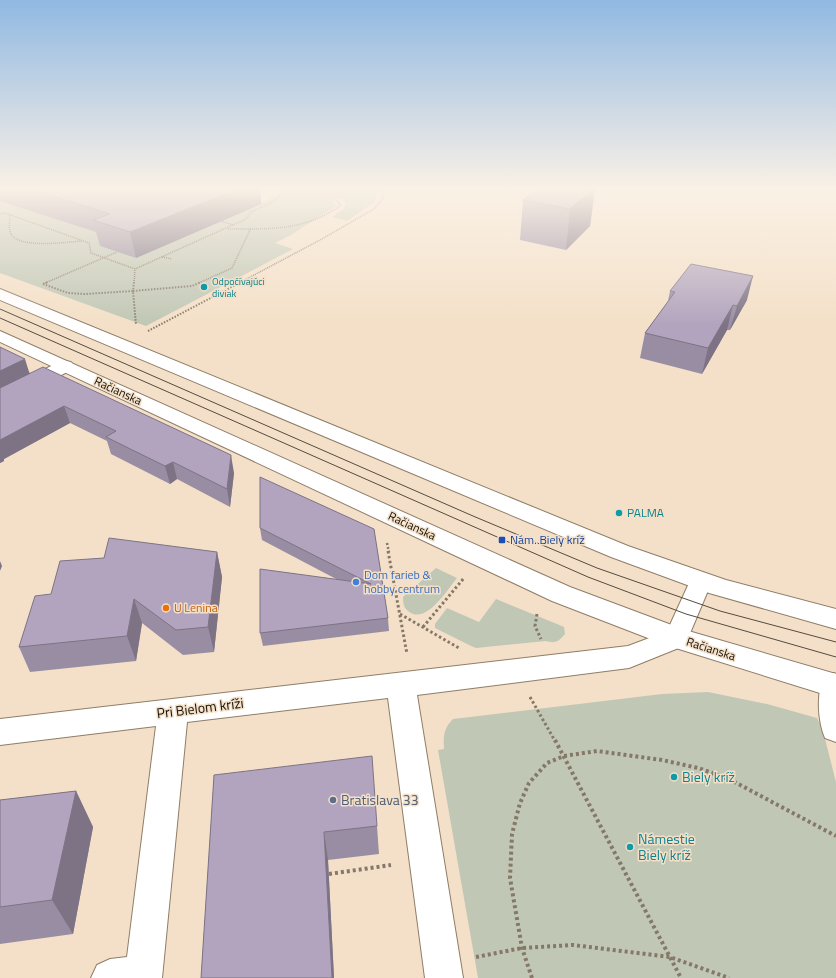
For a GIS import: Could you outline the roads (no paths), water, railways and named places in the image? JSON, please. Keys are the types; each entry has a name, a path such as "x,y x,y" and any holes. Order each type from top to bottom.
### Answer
{"main road":[{"path":"0,294 120,346 279,410 576,534 701,581 773,603 836,619"},
{"name":"Račianska","path":"0,336 549,589 676,638 736,658 835,685"},
{"path":"0,399 65,366"},
{"path":"444,971 405,673 515,671 629,657 676,638"},
{"name":"Pri Bielom kríži","path":"0,732 173,711 405,673"},
{"path":"835,685 834,719 836,729"},
{"path":"132,976 173,711"}],"lane":[{"path":"676,638 701,581"}],"tram line":[{"path":"0,309 473,516 597,568 720,611 836,642"},
{"path":"0,318 588,577 686,614 836,657"}],"place":[{"name":"Odpočívajúci diviak","path":"204,287"},
{"name":"PALMA","path":"619,513"},
{"name":"Nám. Biely kríž","path":"502,540"},
{"name":"Dom farieb & hobby centrum","path":"356,582"},
{"name":"U Lenina","path":"166,608"},
{"name":"Biely kríž","path":"674,777"},
{"name":"Bratislava 33","path":"333,800"},
{"name":"Námestie Biely kríž","path":"630,847"}]}
